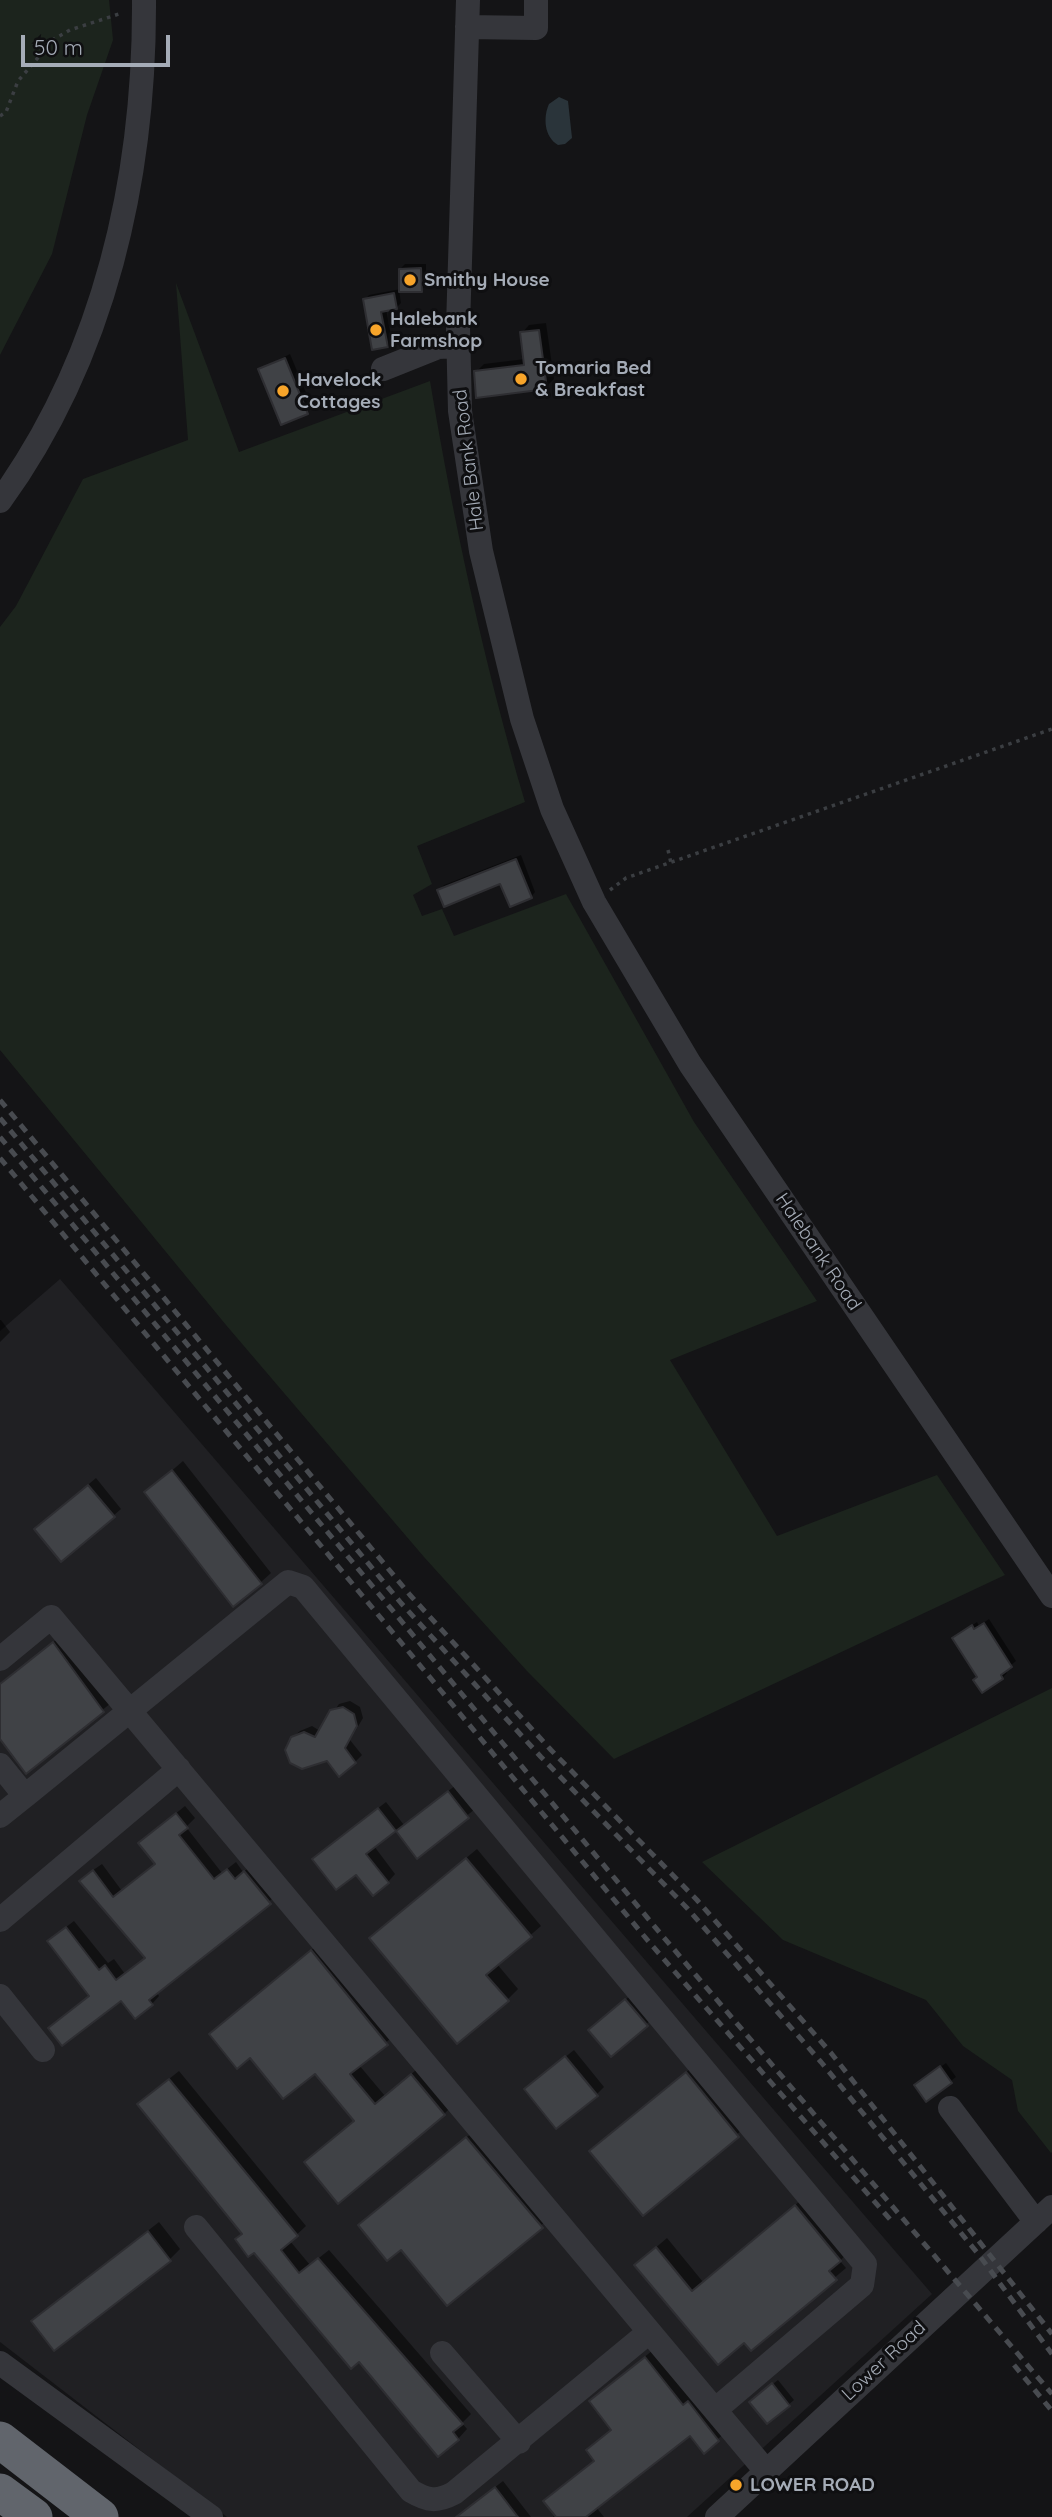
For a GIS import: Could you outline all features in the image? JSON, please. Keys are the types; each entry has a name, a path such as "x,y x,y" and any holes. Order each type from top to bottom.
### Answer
{"highway":[{"path":"0,2440 100,2517"},
{"path":"0,2492 34,2517"}],"street":[{"name":"Hale Bank Road","path":"468,0 458,346 460,411 481,551 522,719 552,809 594,902"},
{"path":"467,27 536,28 536,0"},
{"path":"0,501 53,413 100,307 116,254 135,155 134,6"},
{"path":"383,369 438,347 458,346"},
{"name":"Halebank Road","path":"594,902 690,1064 1052,1596"},
{"path":"0,1816 128,1709 288,1582 303,1587 865,2264 862,2285 715,2410"},
{"path":"0,1659 51,1617 766,2471"},
{"path":"0,1765 25,1796"},
{"path":"0,1920 179,1769"},
{"path":"0,1996 43,2050"},
{"path":"950,2108 1044,2215"},
{"name":"Lower Road","path":"717,2517 1044,2215"},
{"path":"196,2227 411,2491 426,2500 441,2500 454,2493 649,2332"},
{"path":"443,2353 519,2442"},
{"path":"0,2363 211,2517"}],"path":[{"path":"0,116 6,113 18,81 54,39 69,30 134,6"},
{"path":"594,902 626,878 1052,729"},
{"path":"668,850 671,863"}],"shaded area":[{"path":"0,0 109,0 113,40 87,115 52,254 0,355"},
{"path":"559,97 568,101 572,138 565,144 558,145 547,132 546,115 549,104"},
{"path":"176,283 239,452 430,381 471,593 525,802 417,846 432,884 413,895 422,916 442,909 454,936 566,894 694,1122 817,1301 670,1360 777,1536 937,1475 1005,1575 614,1759 527,1671 424,1557 226,1325 0,1050 0,627 16,606 83,479 188,440"},
{"path":"60,1279 932,2294 687,2517 227,2517 0,2342 0,1331"},
{"path":"1052,1688 1051,2153 1018,2111 1012,2080 963,2046 926,2000 783,1940 702,1862"}],"building":[{"name":"Smithy House","path":"421,268 422,292 399,292 399,269"},
{"name":"Halebank Farmshop","path":"394,293 397,309 381,312 388,347 372,350 363,299"},
{"path":"539,330 547,389 476,398 474,371 524,365 520,332"},
{"name":"Havelock Cottages","path":"285,358 308,414 281,425 258,369"},
{"path":"516,859 532,898 510,907 500,884 444,907 437,890"},
{"path":"172,1470 262,1584 233,1607 144,1492"},
{"path":"88,1485 115,1517 61,1562 34,1529"},
{"path":"984,1623 1012,1667 1001,1675 1003,1679 982,1693 973,1680 977,1677 952,1638 972,1625 974,1629"},
{"path":"53,1642 104,1712 26,1774 0,1739 0,1684"},
{"path":"343,1707 354,1714 357,1726 345,1748 356,1763 339,1777 327,1761 302,1769 290,1763 285,1750 291,1737 304,1732 315,1737 330,1710"},
{"path":"448,1791 469,1818 417,1859 396,1831"},
{"path":"378,1808 396,1831 366,1854 389,1883 373,1896 356,1875 336,1890 312,1859"},
{"path":"176,1813 188,1828 179,1835 214,1879 227,1869 235,1879 244,1871 271,1904 149,2000 153,2005 135,2019 121,2001 62,2046 48,2028 89,1996 47,1941 66,1927 99,1970 105,1965 116,1980 145,1958 79,1881 93,1870 113,1897 155,1864 138,1843"},
{"path":"466,1858 532,1937 486,1975 509,2001 457,2044 369,1938"},
{"path":"311,1950 388,2045 350,2074 375,2104 411,2074 445,2115 338,2204 304,2162 354,2121 315,2074 283,2099 250,2058 237,2069 209,2034"},
{"path":"625,1999 648,2026 611,2057 588,2030"},
{"path":"565,2056 598,2096 556,2129 524,2089"},
{"path":"940,2066 952,2083 926,2102 914,2085"},
{"path":"686,2072 739,2137 643,2216 589,2151"},
{"path":"169,2079 298,2236 281,2250 299,2273 318,2258 463,2424 453,2432 459,2440 438,2457 359,2362 351,2369 254,2253 248,2257 235,2239 242,2234 137,2104"},
{"path":"466,2137 543,2228 447,2306 401,2250 387,2261 358,2225"},
{"path":"795,2205 841,2261 829,2271 837,2280 751,2351 744,2343 718,2365 634,2265 656,2247 692,2291"},
{"path":"148,2231 171,2261 54,2351 31,2321"},
{"path":"645,2357 683,2405 688,2401 719,2441 704,2454 690,2436 586,2517 556,2517 543,2501 594,2461 586,2450 611,2430 589,2401"},
{"path":"772,2383 790,2406 767,2424 749,2402"},
{"path":"495,2487 518,2517 456,2517"}],"railway":[{"path":"0,1100 410,1595 551,1750 697,1900 831,2053 1052,2334"},
{"path":"0,1118 401,1603 541,1757 687,1908 821,2062 979,2255 1052,2354"},
{"path":"0,1137 660,1933 1052,2394"},
{"path":"0,1158 649,1942 894,2224"},
{"path":"1014,2365 1052,2411"}],"place":[{"name":"Smithy House","path":"410,280"},
{"name":"Halebank Farmshop","path":"376,330"},
{"name":"Tomaria Bed & Breakfast","path":"521,379"},
{"name":"Havelock Cottages","path":"283,391"},
{"name":"LOWER ROAD","path":"736,2485"}]}
